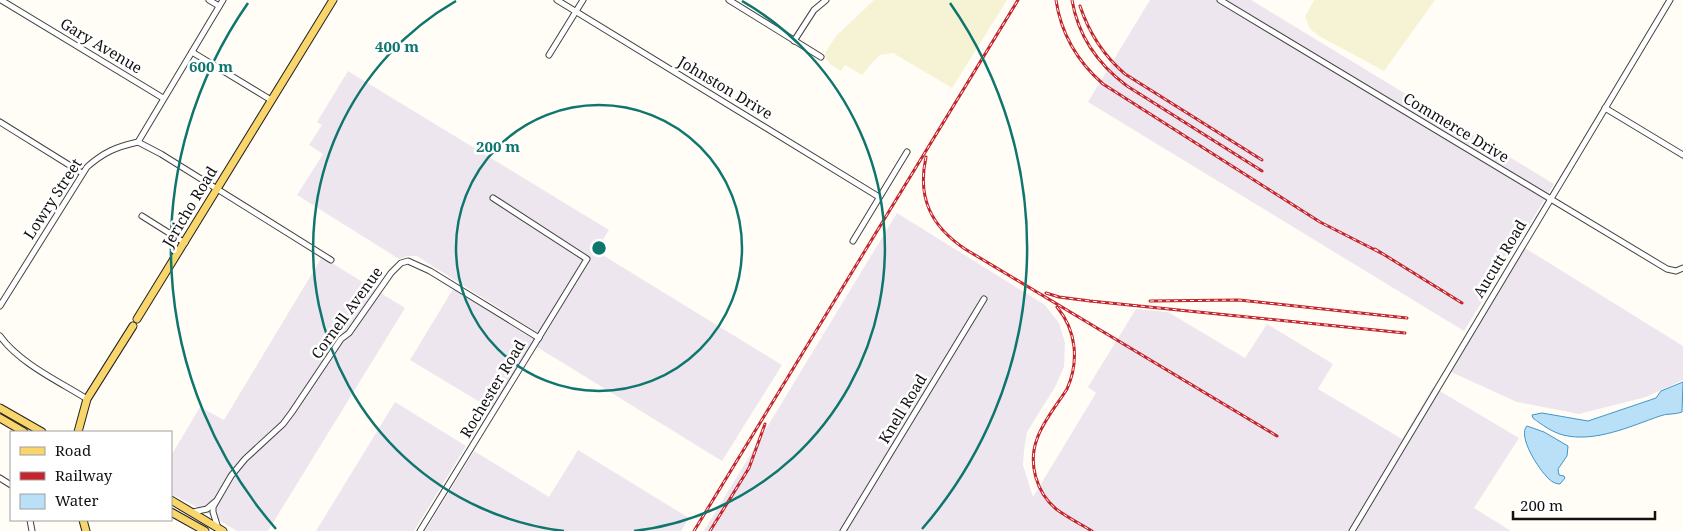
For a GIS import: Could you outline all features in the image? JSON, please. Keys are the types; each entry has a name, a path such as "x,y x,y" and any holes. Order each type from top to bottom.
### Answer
{"main road":[{"name":"Jericho Road","path":"137,319 333,0"},
{"name":"Jericho Road","path":"78,431 88,399 133,326"},
{"path":"0,408 40,431"},
{"path":"0,418 22,431"},
{"path":"172,501 220,529"},
{"path":"172,513 204,531"}],"street":[{"name":"Gary Avenue","path":"1,0 163,98"},
{"path":"209,0 219,6"},
{"path":"223,0 138,142 161,154 331,260"},
{"name":"Johnston Drive","path":"557,0 879,197"},
{"path":"549,54 583,0"},
{"path":"731,0 820,57"},
{"path":"794,40 814,10 826,0"},
{"name":"Commerce Drive","path":"1220,0 1667,269 1676,271 1682,269"},
{"name":"Aucutt Road","path":"1352,531 1670,0"},
{"path":"192,52 271,100"},
{"path":"1605,108 1683,155"},
{"path":"0,122 82,173"},
{"name":"Lowry Street","path":"0,306 82,173 97,158 112,149 138,142"},
{"path":"852,241 906,152"},
{"name":"Rochester Road","path":"420,531 587,259 493,198"},
{"path":"142,216 185,242"},
{"name":"Cornell Avenue","path":"215,502 244,459 283,424 341,339 349,333 391,273 401,263 408,261 430,271 539,338"},
{"name":"Knell Road","path":"843,531 984,299"},
{"name":"Jericho Road","path":"133,326 137,319"},
{"path":"0,336 17,354 88,399"},
{"path":"193,512 207,509 215,502"},
{"path":"215,502 213,512 220,529"}],"shaded area":[{"path":"874,0 1007,0 952,88 893,53 880,55 862,75 845,65 841,71 830,64 826,59 825,53 836,36"},
{"path":"1150,0 1251,0 1554,184 1464,331 1088,102"},
{"path":"1314,0 1435,0 1384,71 1319,36 1310,29 1305,17"},
{"path":"348,71 609,230 596,251 782,365 722,461 537,347 543,336 417,256 399,259 297,195 323,154 309,145 322,125 317,122"},
{"path":"897,213 1045,305 1059,323 1065,343 1064,367 1055,387 1027,432 1024,450 1023,465 1033,497 1096,393 1088,387 1136,309 1168,312 1245,358 1267,324 1333,364 1318,389 1402,439 1433,387 1519,438 1474,508 1511,531 704,531"},
{"path":"1525,248 1683,346 1683,380 1646,397 1579,414 1517,402 1451,372"},
{"path":"322,257 405,308 268,531 237,531 172,494 172,454 200,407 224,420"},
{"path":"453,289 536,339 493,410 410,360"},
{"path":"395,402 466,446 414,531 316,531"},
{"path":"578,450 689,518 681,531 425,531 474,451 549,497"}],"water":[{"path":"1683,382 1682,412 1663,415 1625,429 1600,435 1575,437 1563,435 1544,426 1533,418 1532,415 1542,413 1588,421 1656,398 1661,391"},
{"path":"1527,426 1544,432 1568,446 1567,456 1558,469 1559,475 1565,478 1560,484 1554,483 1549,479 1530,453 1525,437"}],"railway":[{"path":"694,531 1018,0"},
{"path":"1056,0 1066,36 1078,57 1103,84 1320,222 1381,253"},
{"path":"1072,0 1079,26 1091,49 1107,69 1127,86 1262,171"},
{"path":"1080,6 1098,43 1125,74 1262,160"},
{"path":"926,157 924,172 925,198 935,221 953,240 1277,436"},
{"path":"1375,249 1462,303"},
{"path":"1046,293 1059,297 1090,301 1405,333"},
{"path":"1150,301 1239,300 1407,318"},
{"path":"1057,307 1064,316 1072,336 1074,347 1073,368 1067,389 1046,419 1037,439 1034,448 1034,467 1039,486 1049,502 1060,512 1092,531"},
{"path":"710,531 749,468 765,424"}]}
